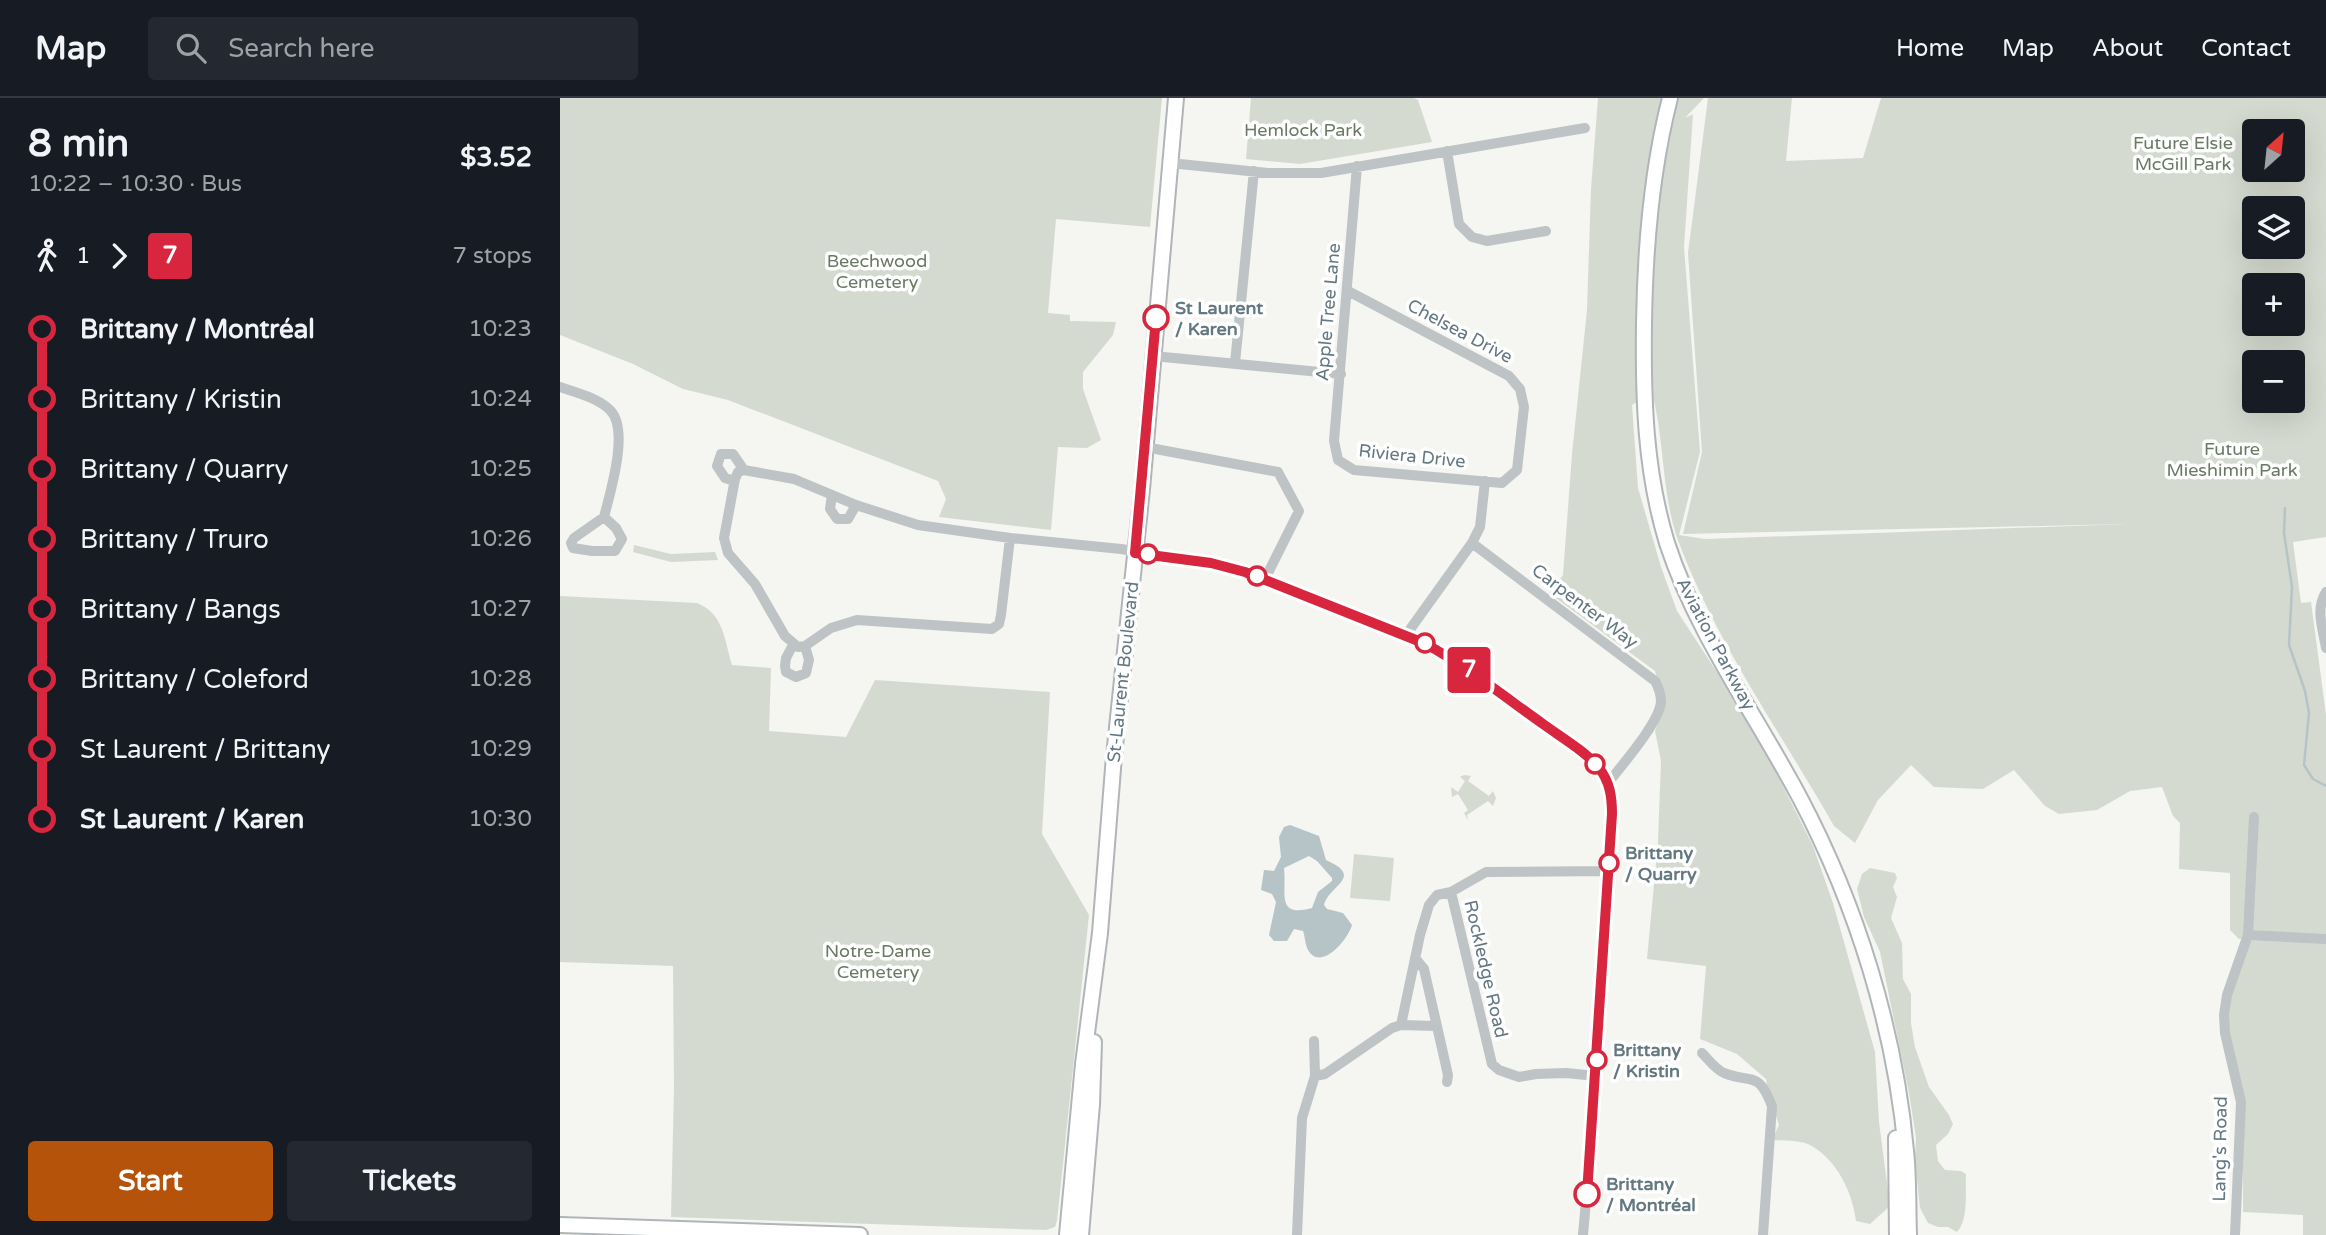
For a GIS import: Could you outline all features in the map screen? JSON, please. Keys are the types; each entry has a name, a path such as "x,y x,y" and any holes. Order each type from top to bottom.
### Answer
{"main road":[{"name":"St-Laurent Boulevard","path":"1067,1235 1081,1146 1092,1104 1094,995 1176,98"},
{"name":"Aviation Parkway","path":"1670,98 1655,174 1644,286 1645,422 1659,513 1681,581 1702,625 1796,790 1832,864 1863,948 1888,1042 1904,1127 1908,1170 1906,1233"},
{"name":"Aviation Parkway","path":"1888,1042 1896,1117 1897,1217 1906,1233"},
{"name":"St-Laurent Boulevard","path":"1080,1235 1081,1146"},
{"path":"1889,1235 1897,1217"},
{"path":"560,1225 860,1235"}],"street":[{"path":"1170,163 1254,171 1321,173 1585,128"},
{"path":"1447,151 1459,224 1472,237 1487,241 1546,231"},
{"name":"Apple Tree Lane","path":"1338,460 1334,441 1342,374 1357,166"},
{"path":"1235,363 1254,171"},
{"name":"Chelsea Drive","path":"1348,292 1509,376 1520,388 1524,408 1517,470 1502,483 1485,481"},
{"path":"1153,356 1342,374"},
{"path":"560,387 597,401 612,412 618,430 615,473 604,517 574,538 571,543 573,548 615,551 620,545 621,534 604,517"},
{"path":"1144,447 1278,472 1299,511 1265,579"},
{"path":"734,481 725,478 717,466 721,454 733,454 744,470"},
{"name":"Riviera Drive","path":"1338,460 1354,470 1485,481"},
{"path":"1010,538 1002,615 999,624 992,629 857,620 831,628 799,645 785,636 755,584 729,553 724,538 734,481 738,472 744,470 794,478 856,505 918,525 1211,563 1265,579 1406,635 1454,659 1597,765 1612,795 1612,814 1583,1235"},
{"path":"1406,635 1472,543 1480,527 1485,481"},
{"path":"832,495 830,509 837,519 848,519 856,505"},
{"name":"Carpenter Way","path":"1472,543 1648,674 1660,690 1660,708 1655,720 1608,783"},
{"path":"2326,592 2321,599 2320,609 2326,648"},
{"name":"Lang's Road","path":"2235,1235 2242,1102 2225,1033 2224,1015 2227,995 2248,935 2254,817"},
{"path":"1402,1025 1429,905 1437,895 1451,892 1486,872 1609,871"},
{"name":"Rockledge Road","path":"1451,892 1492,1064 1499,1070 1519,1077 1566,1073 1596,1076"},
{"path":"2248,935 2326,939"},
{"path":"1415,958 1424,969 1448,1075 1447,1082"},
{"path":"1315,1076 1325,1074 1392,1028 1402,1025 1436,1026"},
{"path":"1297,1235 1302,1118 1315,1076 1314,1041"},
{"path":"1702,1053 1717,1069 1726,1074 1760,1082 1772,1106 1763,1235"}],"green space":[{"name":"Beechwood Cemetery","path":"560,98 1162,98 1150,227 1056,219 1048,313 1070,315 1070,321 1116,322 1113,335 1083,372 1083,389 1101,440 1087,448 1058,447 1051,530 939,517 946,499 938,481 728,400 683,389 633,364 560,335"},
{"name":"Hemlock Park","path":"1251,98 1414,98 1418,100 1432,142 1300,164 1246,159"},
{"path":"1598,98 1704,98 1685,118 1693,114 1684,247 1700,452 1679,535 1705,539 2127,524 1683,534 1702,452 1688,253 1708,98 1792,98 1786,161 1863,158 1881,98 2326,98 2326,537 2293,542 2301,603 2311,602 2326,715 2326,1235 2303,1235 2303,1215 2243,1212 2243,1088 2228,1036 2230,996 2249,939 2239,939 2230,930 2230,873 2179,869 2180,823 2173,816 2162,787 2130,791 2097,810 2059,814 2045,806 2014,770 1983,789 1934,787 1911,765 1878,800 1855,843 1834,826 1730,651 1693,578 1678,540 1669,504 1652,393 1632,405 1638,488 1661,567 1677,611 1756,732 1813,846 1833,903 1875,1052 1879,1122 1890,1206 1870,1224 1856,1221 1842,1177 1820,1151 1806,1143 1772,1140 1779,1125 1766,1079 1737,1054 1700,1039 1706,966 1647,959 1658,842 1661,761 1655,731 1665,705 1655,671 1549,593 1563,575 1587,310 1591,189"},
{"path":"634,545 671,554 715,552 718,560 671,562 633,552"},
{"name":"Notre-Dame Cemetery","path":"560,596 697,603 706,608 722,628 732,665 771,668 769,731 846,737 875,680 1050,692 1042,834 1089,915 1055,1227 1046,1230 671,1217 673,966 560,962"},
{"path":"1471,776 1468,781 1489,796 1493,791 1496,798 1493,806 1488,801 1467,815 1468,820 1464,813 1468,810 1458,794 1452,797 1451,787 1458,792 1465,781 1460,777"},
{"path":"1354,854 1394,858 1390,901 1350,898"},
{"path":"1870,868 1895,873 1897,878 1893,887 1897,897 1891,918 1902,943 1903,979 1911,994 1911,1023 1915,1047 1929,1087 1953,1124 1948,1134 1936,1145 1938,1161 1945,1170 1966,1174 1965,1212 1957,1232 1948,1227 1928,1223 1920,1208 1915,1159 1916,1138 1909,1093 1880,952 1864,917 1857,889 1862,874"}],"shaded area":[{"path":"1290,825 1319,836 1326,860 1343,871 1342,881 1324,905 1327,909 1343,913 1352,925 1339,946 1325,956 1312,955 1307,948 1303,931 1294,929 1287,941 1274,941 1269,935 1276,902 1272,894 1261,890 1264,870 1274,871 1281,857 1279,837 1284,827","holes":["1309,856 1317,861 1332,881 1318,892 1312,908 1292,909 1285,901 1284,868"]}],"waterway":[{"path":"2285,508 2284,533 2292,587 2289,645 2305,691 2309,713 2304,765 2313,779 2326,786"}],"bus line":[{"name":"7","path":"1156,318 1135,553 1211,563 1245,572 1426,644 1454,659 1597,765 1608,783 1612,795 1612,814 1587,1194"}],"place":[{"name":"St Laurent / Karen","path":"1156,318"},
{"name":"Brittany / Quarry","path":"1609,863"},
{"name":"Brittany / Kristin","path":"1597,1060"},
{"name":"Brittany / Montréal","path":"1587,1194"}],"park label":[{"name":"Future Elsie McGill Park","path":"2183,153"},
{"name":"Future Mieshimin Park","path":"2232,459"}]}
